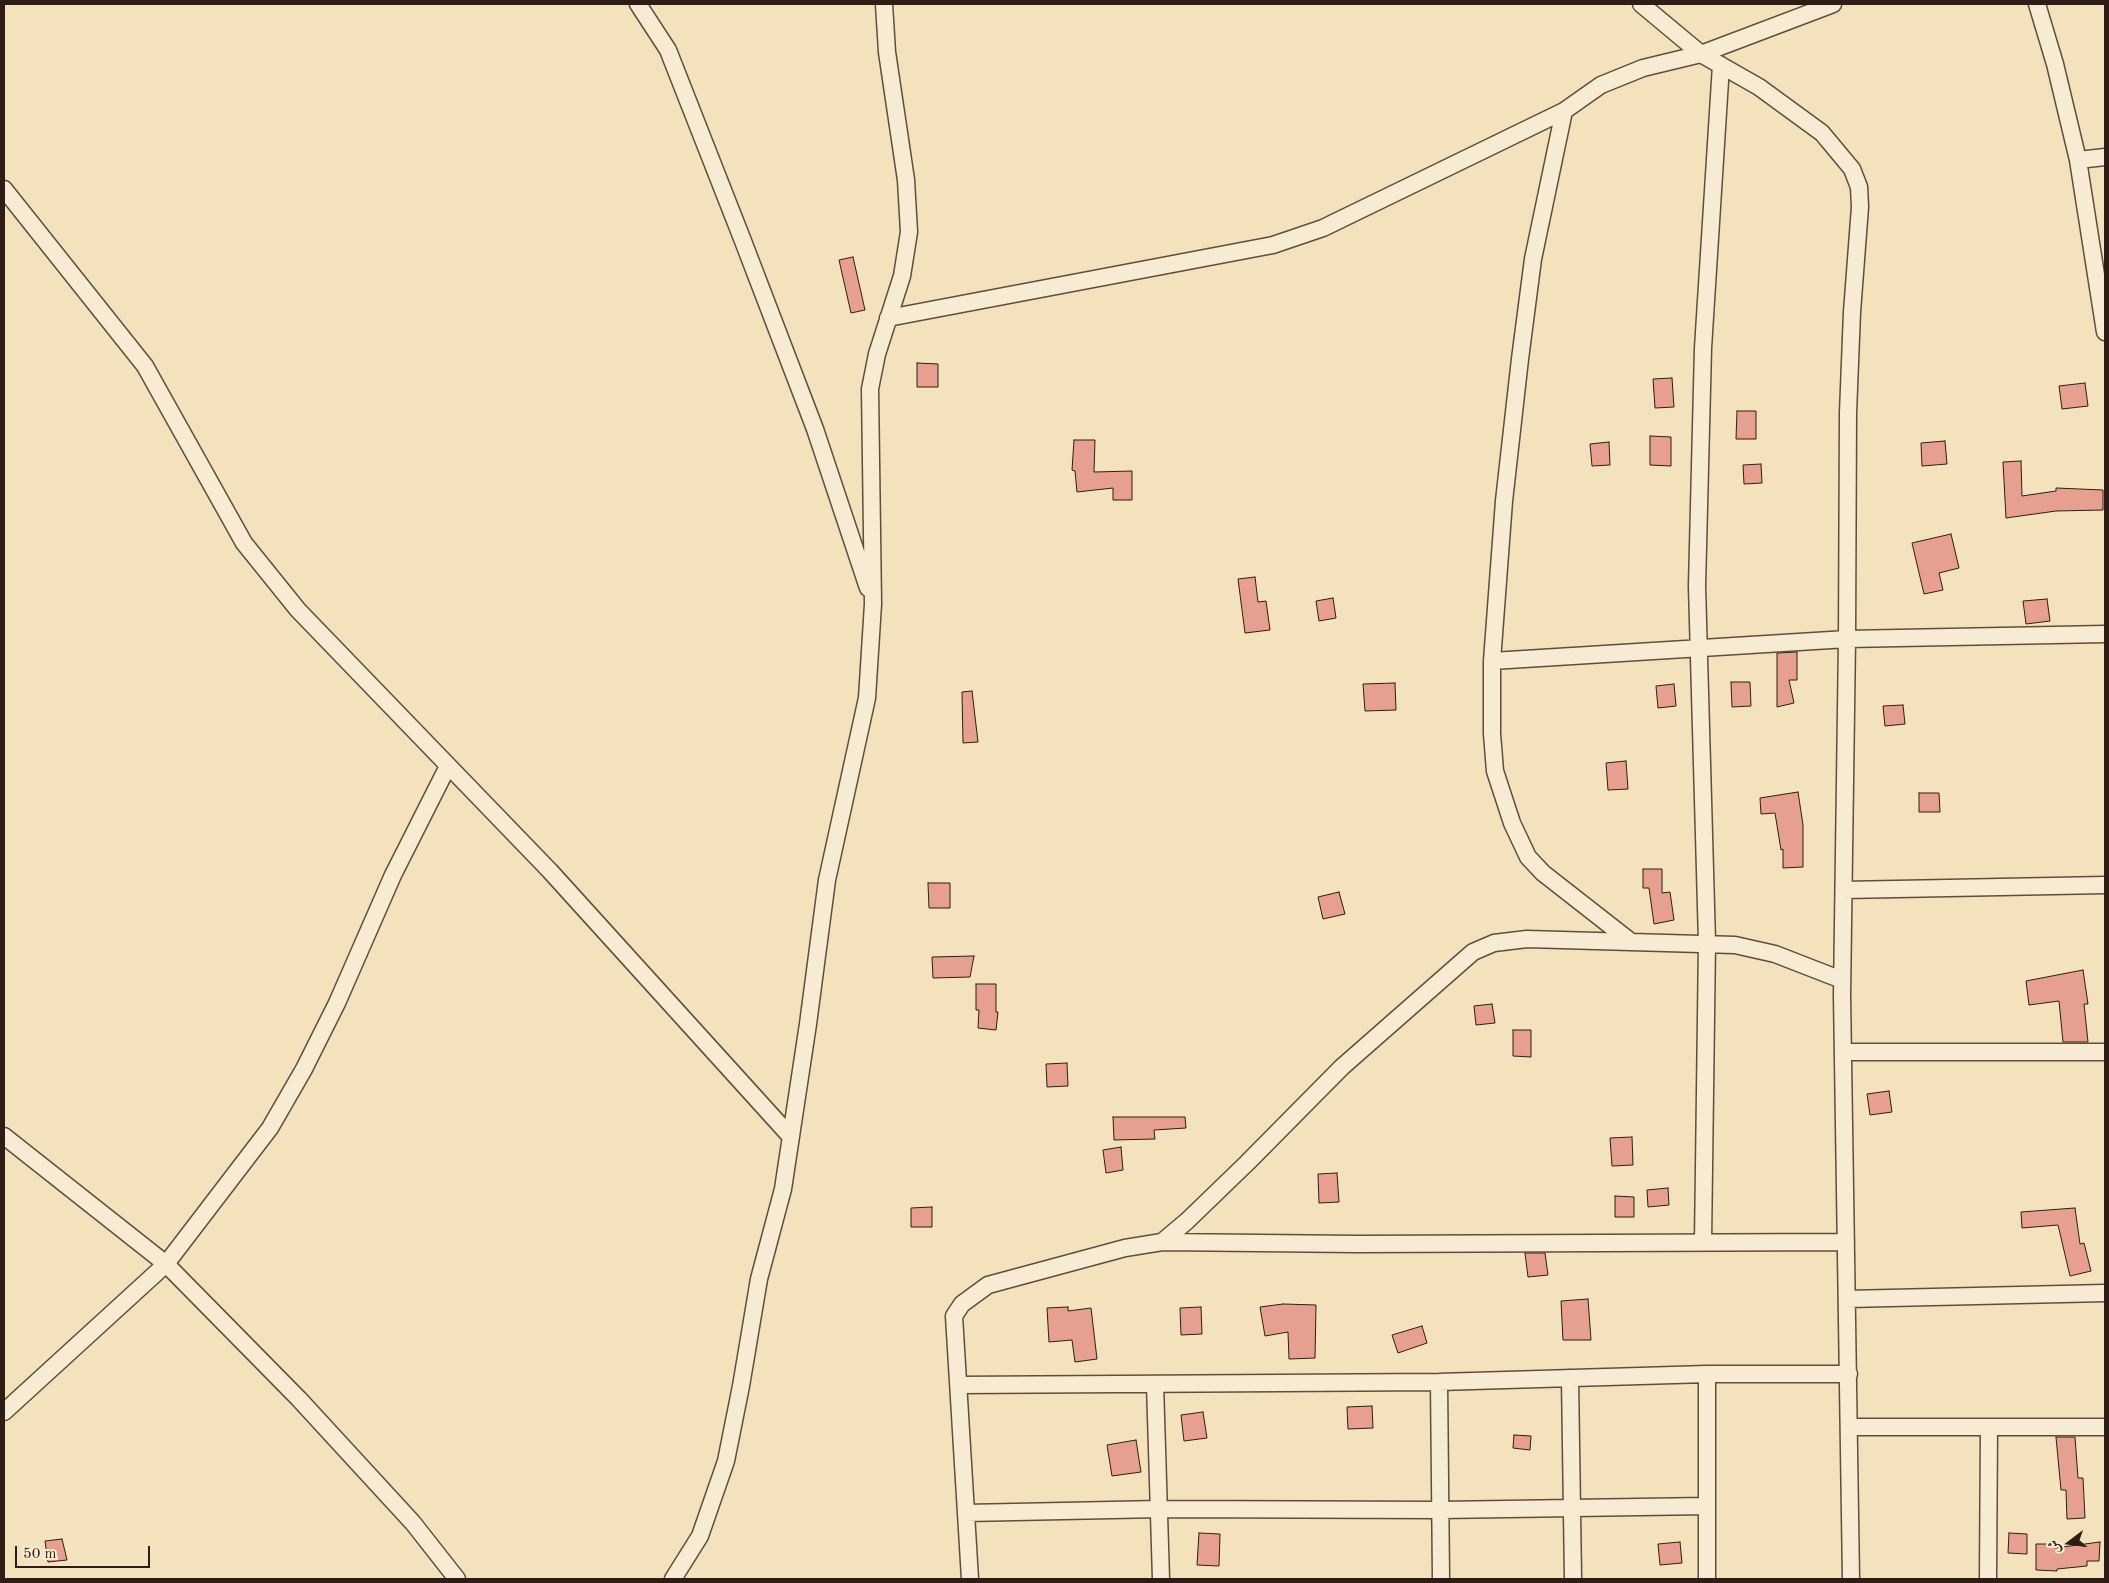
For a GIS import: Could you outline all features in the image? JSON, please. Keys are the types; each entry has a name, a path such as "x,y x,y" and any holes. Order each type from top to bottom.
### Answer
{"street":[{"path":"638,4 668,50 744,241 815,429 873,604"},
{"path":"674,1579 700,1536 726,1461 742,1386 759,1279 783,1189 827,880 867,698 873,604 870,389 877,354 902,276 909,232 906,180 887,52 884,4"},
{"path":"1641,4 1701,54 1759,88 1822,133 1852,169 1859,187 1860,207 1852,312 1848,413 1842,980 1851,1579"},
{"path":"888,318 1273,245 1323,228 1564,112 1601,84 1643,68 1701,54 1833,4"},
{"path":"2037,4 2055,64 2078,160 2105,332"},
{"path":"1703,1242 1707,942 1697,586 1703,348 1721,66"},
{"path":"1564,112 1533,259 1504,501 1492,661 1492,734 1496,771 1512,823 1528,857 1542,873 1630,941"},
{"path":"2078,160 2105,157"},
{"path":"4,189 112,322 145,366 244,543 298,610 550,871 791,1137"},
{"path":"1492,661 1699,650 1847,639 2105,634"},
{"path":"4,1412 166,1264 270,1128 304,1069 337,1003 393,876 448,766"},
{"path":"1844,890 2105,885"},
{"path":"1162,1242 1187,1221 1247,1163 1342,1067 1473,952 1494,943 1527,939 1735,944 1775,954 1842,980"},
{"path":"1843,1052 2105,1052"},
{"path":"4,1136 166,1264 313,1413 413,1523 457,1579"},
{"path":"970,1579 954,1316 962,1304 988,1285 1125,1248 1162,1242 1347,1244 1846,1242"},
{"path":"1847,1299 2105,1293"},
{"path":"959,1385 1439,1382 1707,1374 1849,1374"},
{"path":"1707,1374 1707,1579"},
{"path":"1570,1378 1573,1579"},
{"path":"1439,1382 1441,1579"},
{"path":"1155,1384 1161,1579"},
{"path":"1849,1427 2105,1427"},
{"path":"1988,1579 1989,1427"},
{"path":"966,1513 1160,1509 1441,1510 1706,1506"}],"building":[{"path":"853,257 865,310 851,313 839,260"},
{"path":"917,363 938,364 938,387 917,387"},
{"path":"1672,378 1674,407 1655,408 1653,379"},
{"path":"2085,383 2088,406 2062,409 2059,386"},
{"path":"1737,411 1756,411 1756,439 1736,439"},
{"path":"1650,436 1671,437 1671,466 1650,465"},
{"path":"1074,440 1095,440 1094,472 1132,471 1132,500 1113,500 1113,488 1077,492 1075,471 1072,470"},
{"path":"1945,441 1947,464 1922,466 1921,443"},
{"path":"1609,442 1610,465 1592,466 1590,444"},
{"path":"2021,461 2022,496 2056,491 2056,488 2103,490 2103,510 2056,511 2006,518 2003,462"},
{"path":"1761,464 1762,483 1744,484 1743,465"},
{"path":"1951,534 1959,568 1939,573 1943,590 1924,594 1912,543"},
{"path":"1255,577 1258,602 1266,601 1270,630 1245,633 1238,579"},
{"path":"1333,598 1336,618 1319,621 1316,601"},
{"path":"2047,599 2050,621 2026,624 2023,601"},
{"path":"1797,652 1797,680 1789,680 1794,703 1777,707 1777,653"},
{"path":"1731,682 1750,682 1751,706 1732,707"},
{"path":"1395,683 1396,710 1365,711 1363,684"},
{"path":"1674,684 1676,706 1658,708 1656,686"},
{"path":"972,691 978,742 963,743 962,692"},
{"path":"1903,705 1905,724 1885,726 1883,706"},
{"path":"1626,761 1628,789 1608,790 1606,763"},
{"path":"1798,792 1803,825 1803,867 1783,868 1783,849 1781,850 1775,813 1761,814 1760,798"},
{"path":"1919,793 1939,793 1940,812 1919,812"},
{"path":"1643,869 1662,869 1662,893 1670,892 1674,920 1654,924 1649,888 1643,888"},
{"path":"928,883 950,883 950,908 929,908"},
{"path":"1339,892 1345,914 1323,919 1318,897"},
{"path":"974,956 970,977 933,978 932,957"},
{"path":"2083,970 2088,1004 2084,1004 2088,1042 2063,1042 2059,1001 2029,1005 2026,981"},
{"path":"976,984 996,984 996,1012 998,1012 996,1030 978,1028 979,1010 976,1010"},
{"path":"1492,1004 1495,1023 1476,1025 1474,1006"},
{"path":"1513,1030 1531,1030 1531,1057 1513,1056"},
{"path":"1067,1063 1068,1086 1047,1087 1046,1064"},
{"path":"1889,1091 1892,1112 1870,1115 1867,1094"},
{"path":"1113,1117 1185,1117 1186,1128 1154,1130 1155,1139 1114,1140"},
{"path":"1632,1137 1633,1165 1612,1166 1610,1138"},
{"path":"1121,1147 1123,1170 1106,1173 1103,1150"},
{"path":"1337,1173 1339,1202 1319,1203 1318,1174"},
{"path":"1668,1188 1669,1205 1648,1207 1647,1190"},
{"path":"1615,1196 1634,1197 1634,1217 1615,1217"},
{"path":"932,1207 932,1227 911,1227 911,1208"},
{"path":"2075,1208 2080,1244 2084,1243 2091,1271 2070,1276 2058,1225 2022,1228 2021,1212"},
{"path":"1525,1253 1545,1253 1548,1275 1528,1277"},
{"path":"1588,1299 1591,1340 1563,1340 1561,1301"},
{"path":"1283,1304 1316,1305 1315,1358 1289,1359 1288,1332 1265,1336 1260,1307"},
{"path":"1068,1307 1068,1311 1091,1308 1097,1359 1075,1362 1072,1340 1049,1342 1047,1308"},
{"path":"1201,1307 1202,1334 1181,1335 1180,1308"},
{"path":"1422,1326 1427,1343 1398,1353 1392,1335"},
{"path":"1372,1406 1373,1428 1348,1429 1347,1407"},
{"path":"1203,1412 1207,1438 1184,1441 1181,1415"},
{"path":"1514,1435 1531,1436 1530,1450 1513,1448"},
{"path":"2056,1437 2075,1437 2078,1478 2083,1478 2085,1518 2067,1519 2066,1490 2061,1490"},
{"path":"1136,1440 1141,1472 1112,1476 1107,1445"},
{"path":"1199,1533 1220,1534 1219,1566 1197,1565"},
{"path":"2009,1533 2027,1534 2027,1554 2008,1553"},
{"path":"62,1539 67,1560 48,1562 45,1541"},
{"path":"1680,1542 1682,1563 1660,1565 1658,1544"},
{"path":"2100,1542 2099,1561 2087,1561 2087,1566 2057,1569 2057,1571 2036,1570 2036,1544 2055,1544 2055,1548"}]}
